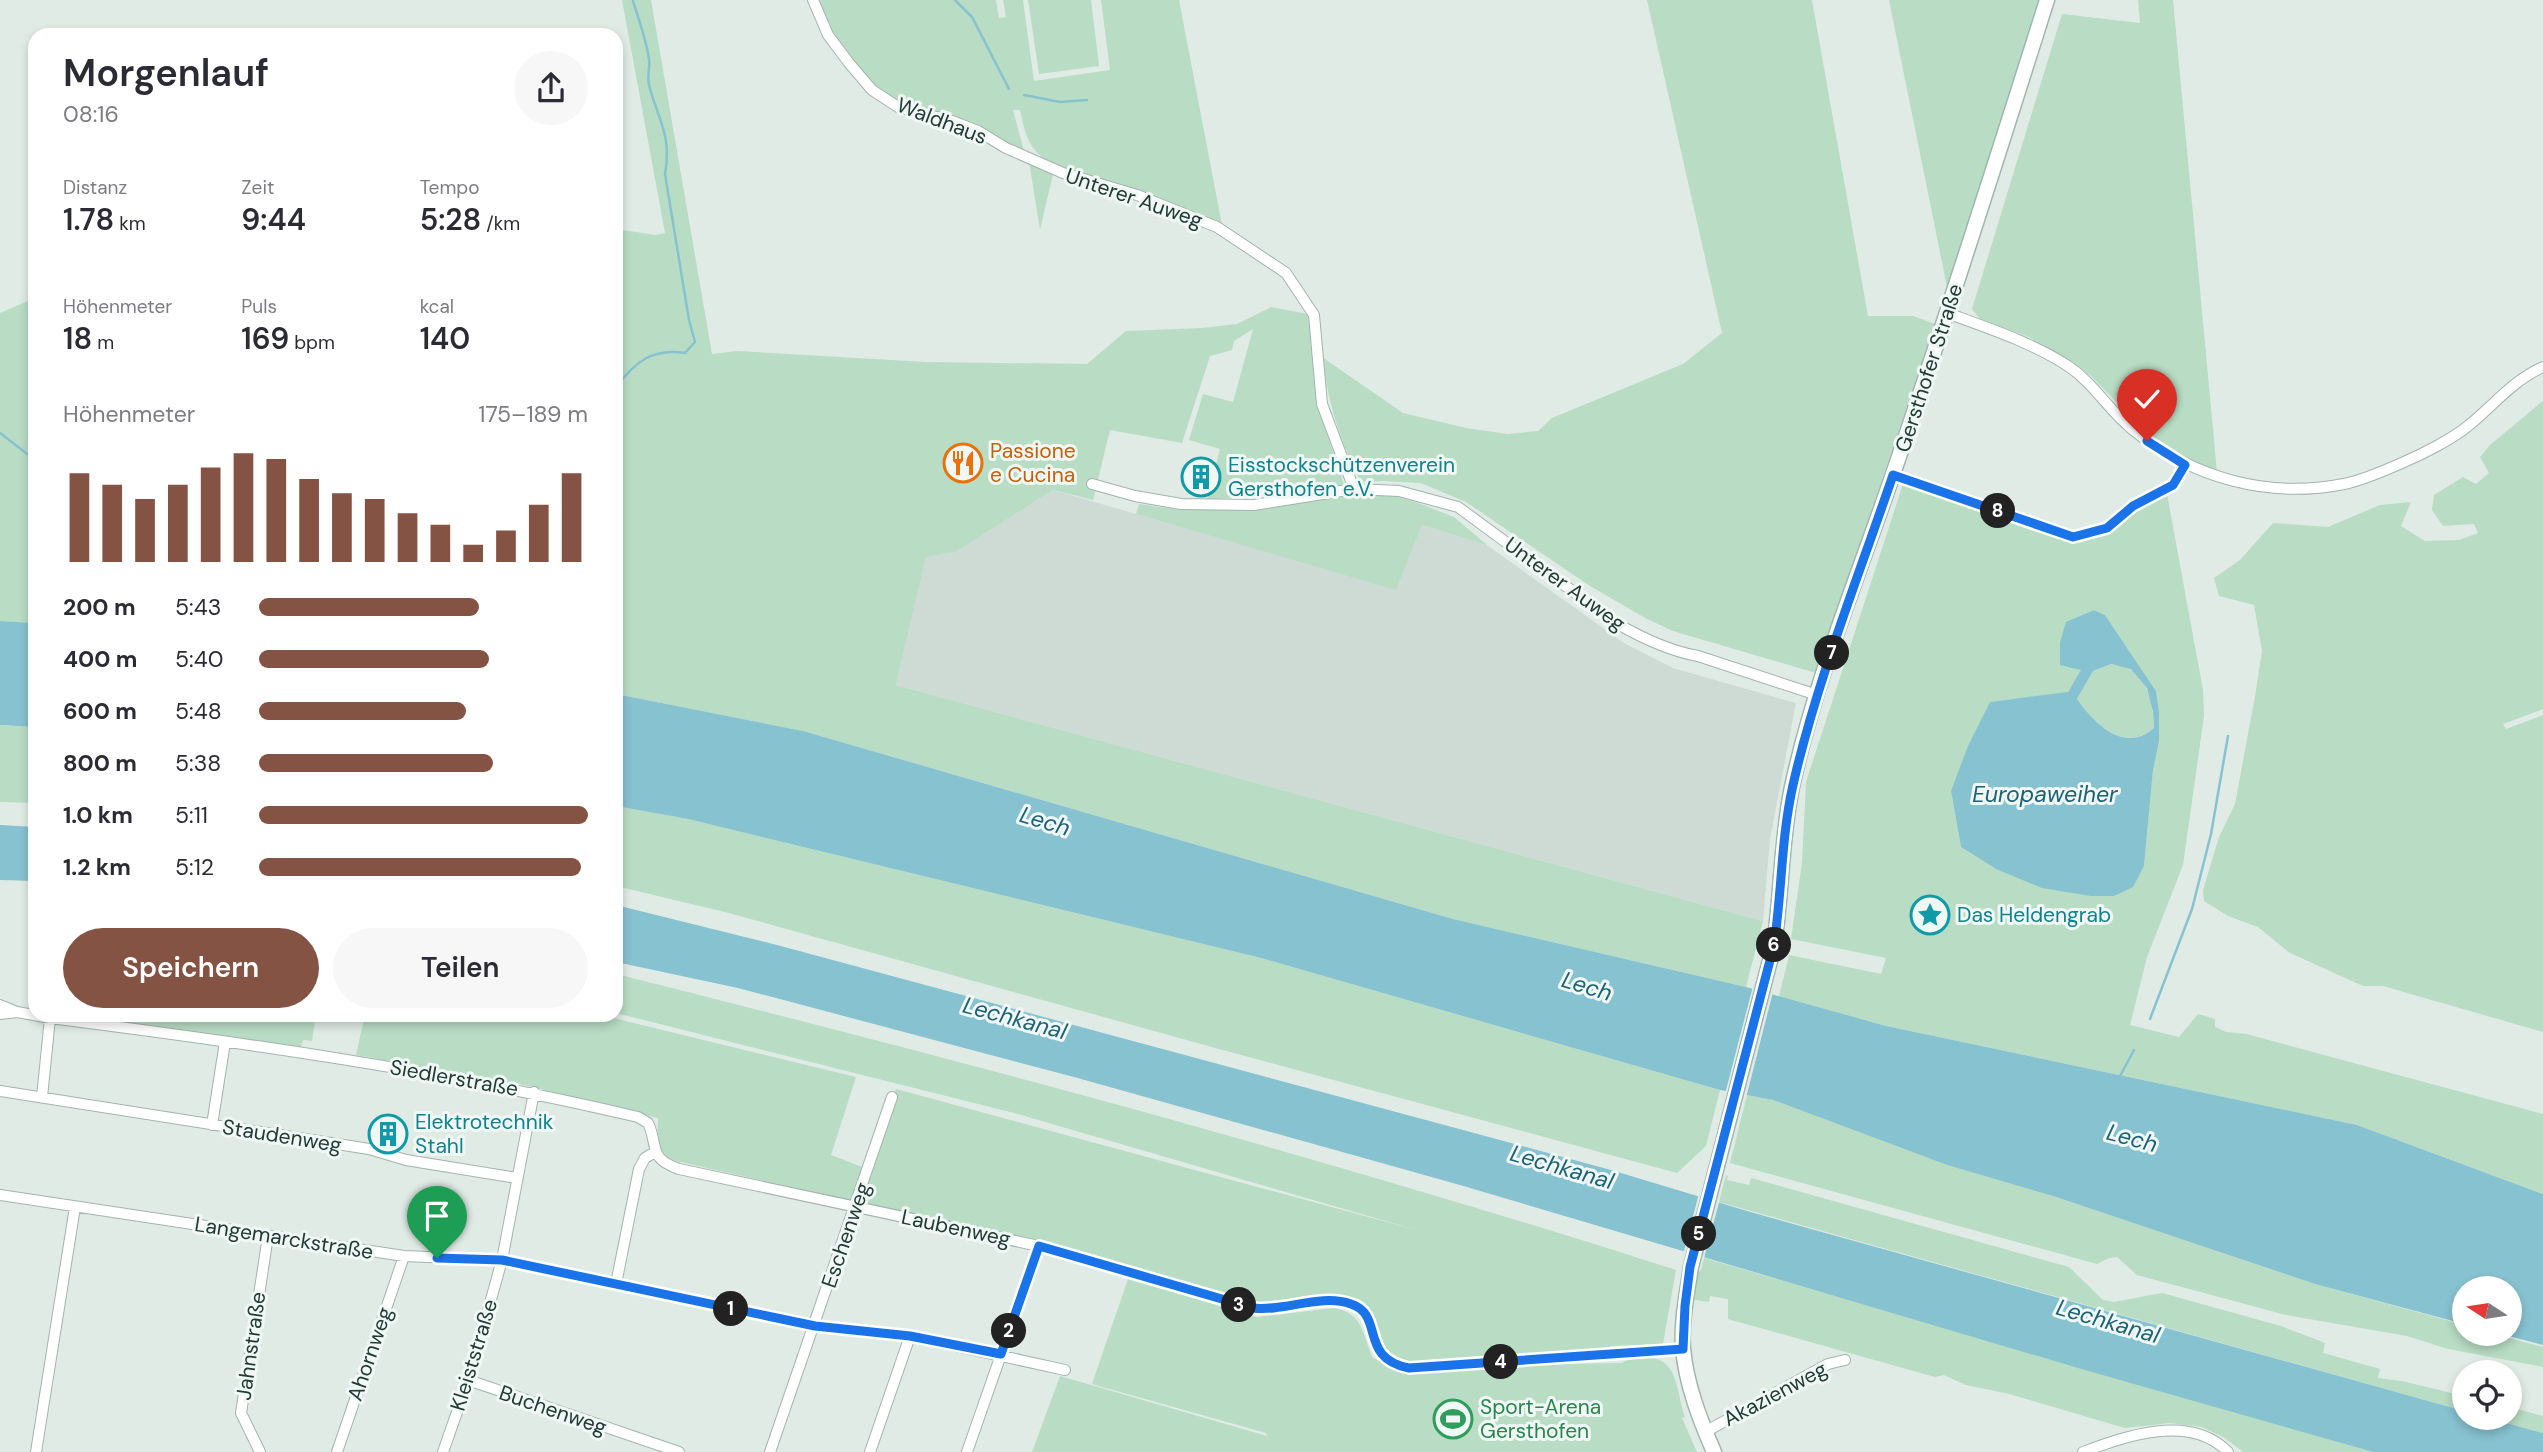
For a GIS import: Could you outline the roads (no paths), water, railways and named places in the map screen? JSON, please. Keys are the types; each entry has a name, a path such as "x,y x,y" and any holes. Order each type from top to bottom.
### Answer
{"main road":[{"name":"Gersthofer Straße","path":"1714,1452 1694,1400 1683,1349 1685,1306 1690,1267 1770,959 1780,903 1784,835 1792,789 1817,695 1947,313 2048,0"}],"street":[{"name":"Waldhaus","path":"813,0 828,35 872,90 898,107 928,113 978,131 1006,148 1035,160"},
{"name":"Unterer Auweg","path":"1035,160 1063,173 1138,195 1217,227 1286,273 1314,315 1322,404 1354,489"},
{"path":"1947,313 2026,344 2068,367 2088,381 2129,426 2185,465 2212,476 2261,487 2305,490 2347,484 2406,461 2466,427 2516,383 2543,368"},
{"path":"1893,475 2073,537 2107,528 2133,506 2173,485 2185,465"},
{"name":"Unterer Auweg","path":"1092,484 1135,496 1181,504 1254,505 1354,489 1399,491 1458,507 1616,623 1637,635 1681,653 1698,656 1817,695"},
{"name":"Siedlerstraße","path":"0,1006 28,1014"},
{"name":"Siedlerstraße","path":"0,1014 17,1012"},
{"path":"42,1097 50,1022"},
{"name":"Siedlerstraße","path":"79,1022 323,1055 534,1092 644,1119 651,1129 654,1153"},
{"name":"Staudenweg","path":"212,1125 225,1042"},
{"name":"Staudenweg","path":"0,1091 369,1149 406,1160 517,1178"},
{"name":"Kleiststraße","path":"443,1452 468,1380 502,1260 534,1092"},
{"name":"Eschenweg","path":"770,1452 892,1097"},
{"path":"616,1284 639,1169 645,1158 654,1153 668,1165 679,1169 856,1206"},
{"name":"Langemarckstraße","path":"0,1195 404,1256 502,1260 815,1326 910,1336 1065,1370"},
{"name":"Laubenweg","path":"856,1206 1039,1246 1253,1308 1326,1302 1351,1304 1358,1307 1369,1321 1377,1347 1384,1359 1395,1366 1409,1368 1683,1349"},
{"path":"36,1452 75,1207"},
{"name":"Jahnstraße","path":"260,1452 242,1413 268,1236"},
{"path":"967,1452 1039,1246"},
{"name":"Ahornweg","path":"337,1452 404,1256"},
{"path":"870,1452 910,1336"},
{"name":"Akazienweg","path":"1705,1432 1828,1364 1845,1360"},
{"name":"Buchenweg","path":"468,1380 678,1452"},
{"path":"2083,1452 2147,1433 2177,1430 2208,1438 2228,1452"}],"water":[{"name":"Europaweiher","path":"2094,610 2105,615 2156,691 2159,742 2153,770 2144,866 2133,887 2114,896 2091,896 2042,888 1996,869 1961,847 1951,791 1968,746 1990,702 2068,692 2081,670 2060,665 2060,642 2066,622","holes":["2111,664 2131,669 2147,688 2154,728 2132,738 2121,737 2101,726 2077,699 2093,671"]},
{"path":"0,621 28,623 28,727 0,725"},
{"name":"Lech","path":"623,695 803,731 1453,919 1746,987 1886,1026 2357,1125 2543,1194 2543,1345 2522,1340 2522,1276 2452,1276 2452,1321 2315,1284 2056,1197 1947,1165 1773,1100 1720,1090 1261,958 688,819 623,807"},
{"path":"0,825 28,827 28,881 0,880"},
{"name":"Lechkanal","path":"623,907 777,945 1611,1170 1747,1211 2452,1408 2452,1430 2522,1430 2522,1427 2543,1433 2543,1452 2373,1452 2085,1370 1460,1185 1074,1077 738,988 623,963"}],"waterway":[{"path":"955,0 972,17 1009,89"},
{"path":"623,378 645,359 663,353 685,353 695,342 665,174 667,149 649,85 648,52 633,1"},
{"path":"1024,95 1060,102 1087,100"},
{"path":"0,433 28,455"},
{"path":"2150,1019 2192,909 2211,834 2228,736"},
{"path":"2120,1076 2134,1050"}],"place":[{"name":"Passione e Cucina","path":"963,463"},
{"name":"Eisstockschützenverein Gersthofen e.V.","path":"1201,477"},
{"name":"Das Heldengrab","path":"1930,915"},
{"name":"Elektrotechnik Stahl","path":"388,1134"},
{"name":"Sport-Arena Gersthofen","path":"1453,1419"}]}
